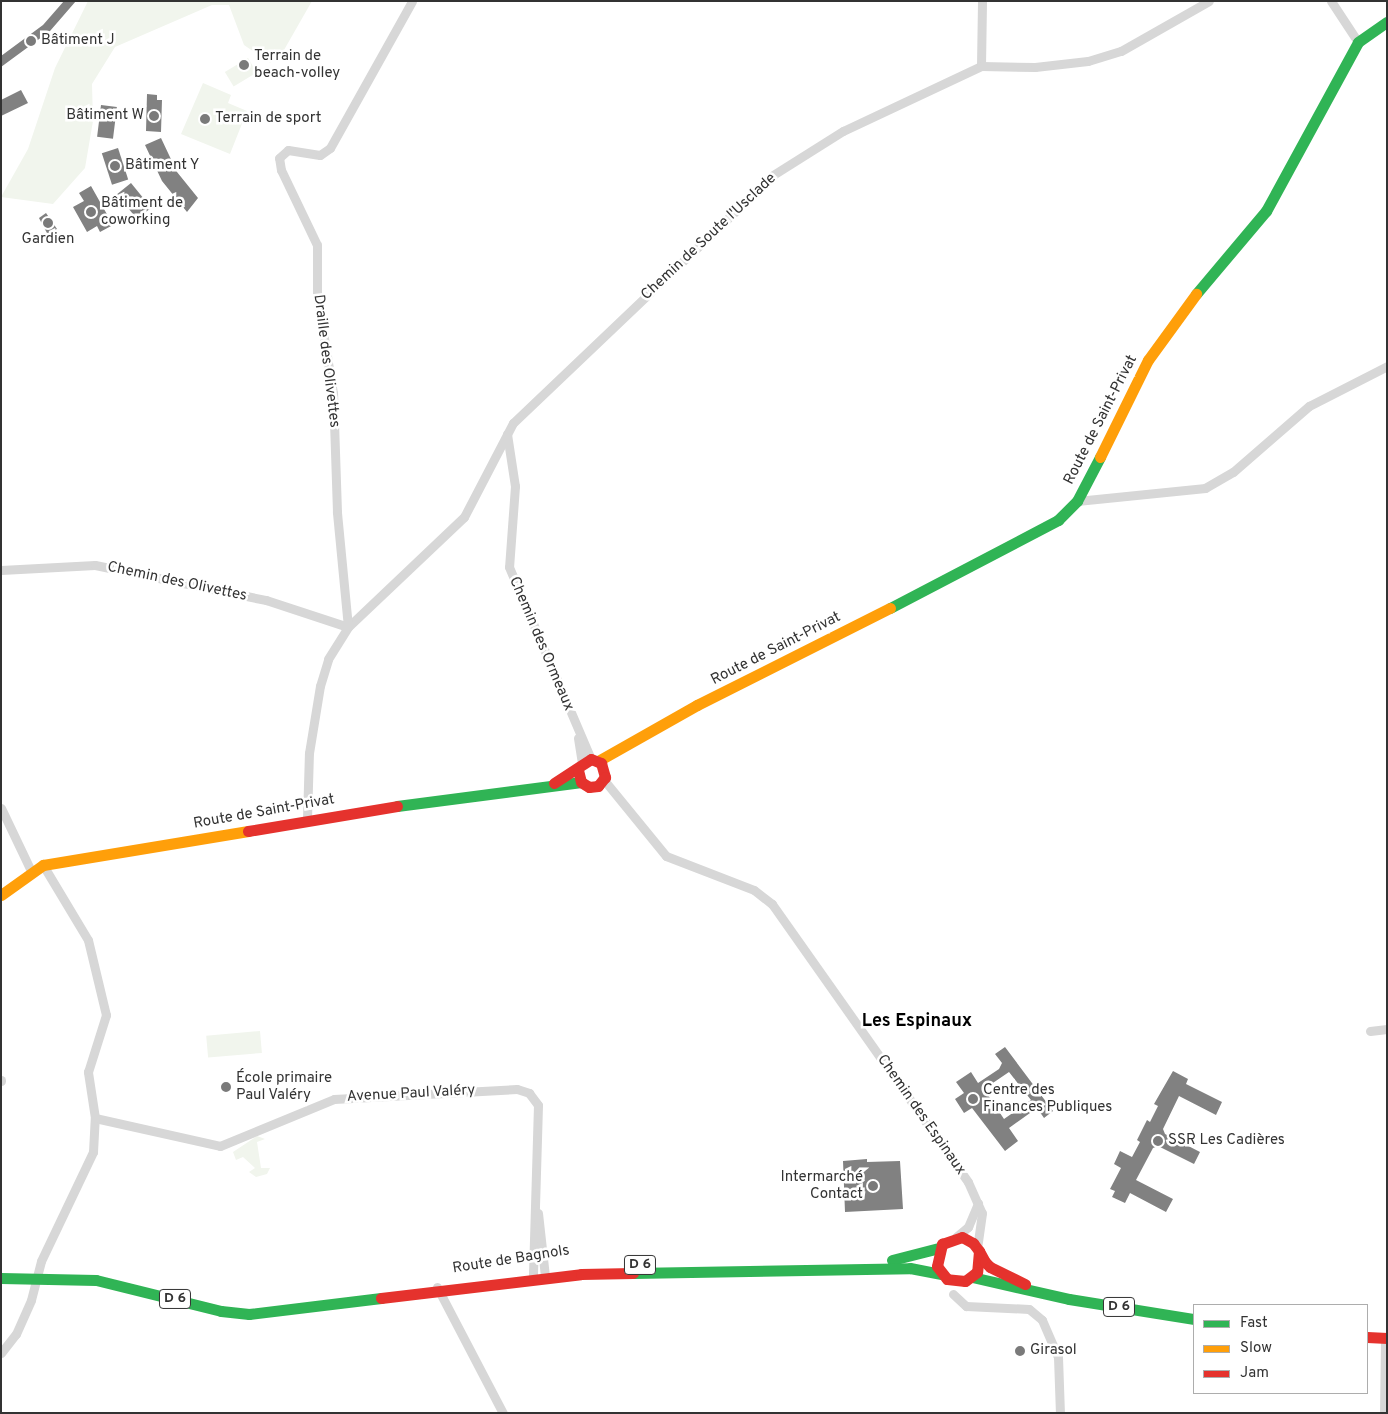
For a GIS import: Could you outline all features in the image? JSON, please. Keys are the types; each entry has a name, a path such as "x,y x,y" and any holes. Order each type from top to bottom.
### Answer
{"street":[{"name":"Draille des Olivettes","path":"348,627 337,512 333,393 317,296 317,245 281,170 280,158 288,150 320,154 330,148 412,1"},
{"path":"981,66 982,1"},
{"name":"Chemin de Soute l'Usclade","path":"348,627 464,517 513,423 773,175 844,131 981,66 1035,67 1088,61 1121,51 1208,1"},
{"path":"1331,1 1358,42"},
{"name":"Route de Saint-Privat","path":"1,895 31,870 43,865 307,819 581,782 594,770 697,705 1033,536 1058,520 1077,501 1148,360 1215,267 1266,211 1358,42 1387,22"},
{"path":"1077,501 1205,488 1233,472 1309,406 1385,370"},
{"name":"Chemin des Ormeaux","path":"506,434 515,486 509,567 594,770"},
{"name":"Chemin des Olivettes","path":"1,570 95,565 266,600 348,627"},
{"path":"307,819 309,753 320,686 328,659 348,627"},
{"path":"581,782 594,770"},
{"name":"Route de Saint-Privat","path":"542,787 594,770"},
{"name":"Chemin des Espinaux","path":"594,770 666,856 754,890 772,904 953,1160 982,1213 978,1249"},
{"path":"1,808 31,870"},
{"path":"1,1353 16,1334 38,1279 41,1261 93,1152 95,1118 88,1072 103,1029 103,996 88,940 43,865"},
{"path":"1370,1031 1387,1029"},
{"name":"Avenue Paul Valéry","path":"95,1118 220,1146 334,1098 518,1089 529,1093 538,1105 539,1272"},
{"path":"978,1203 968,1227 939,1248 936,1262 953,1294 966,1306 1029,1309 1042,1320 1058,1357 1060,1413"},
{"path":"953,1294 972,1278 980,1265 978,1249 968,1239 955,1237"},
{"name":"D 6","path":"845,1267 909,1258 939,1248"},
{"name":"D 6","path":"978,1249 990,1267 1044,1293"},
{"name":"Route de Bagnols","path":"1,1278 115,1283 221,1311 249,1314 362,1302 539,1272 602,1268 845,1267"},
{"name":"D 6","path":"845,1267 910,1268 944,1276"},
{"path":"944,1276 959,1282 972,1278"},
{"name":"D 6","path":"972,1278 1044,1293 1193,1319"},
{"path":"438,1289 504,1413"},
{"path":"1368,1337 1386,1338 1384,1413"}],"shaded area":[{"path":"88,1 312,1 280,57 270,63 244,45 229,5 212,5 115,47 92,84 93,121 85,168 53,204 1,197 28,149 55,68"},
{"name":"Terrain de beach-volley","path":"248,58 257,73 234,86 225,72"},
{"name":"Terrain de sport","path":"203,83 231,95 228,103 247,111 230,154 181,134"},
{"path":"260,1031 262,1053 208,1058 206,1036"},
{"path":"257,1136 265,1139 257,1142 261,1168 270,1168 267,1174 256,1177 249,1172 255,1168 243,1157 236,1160 233,1152"}],"building":[{"path":"64,1 76,1 50,31 1,67 1,56 43,25"},
{"path":"21,90 28,103 1,116 1,100"},
{"name":"Bâtiment W","path":"147,94 157,95 157,100 162,100 161,132 146,131"},
{"path":"101,105 117,107 113,139 97,137"},
{"path":"161,138 177,172 198,198 187,212 162,181 145,145"},
{"name":"Bâtiment Y","path":"118,148 128,179 112,185 102,153"},
{"path":"131,183 151,208 137,219 117,194"},
{"name":"Bâtiment de coworking","path":"91,186 113,225 100,232 97,226 87,232 73,207 84,201 79,193"},
{"name":"Gardien","path":"46,213 57,229 48,235 39,218"},
{"name":"Centre des Finances Publiques","path":"1005,1047 1053,1111 1044,1118 1037,1108 1009,1128 1018,1141 1005,1151 972,1108 964,1113 955,1099 964,1093 956,1082 971,1072 978,1083 999,1069 1002,1063 995,1054","holes":["1009,1072 1031,1100 1004,1119 984,1089"]},
{"name":"SSR Les Cadières","path":"1173,1071 1188,1079 1186,1084 1222,1102 1216,1115 1179,1096 1163,1129 1165,1134 1200,1152 1194,1164 1158,1146 1153,1148 1136,1180 1173,1199 1166,1212 1130,1193 1125,1203 1112,1197 1115,1191 1110,1189 1121,1168 1114,1164 1120,1151 1132,1157 1140,1142 1137,1140 1147,1120 1150,1122 1158,1106 1154,1104"},
{"name":"Intermarché Contact","path":"867,1159 867,1162 900,1161 903,1209 845,1212 843,1161"}],"traffic: fast":[{"path":"1196,294 1266,211 1358,42 1387,22"},
{"path":"890,608 1058,520 1077,501 1100,457"},
{"path":"397,806 581,782"},
{"path":"892,1260 939,1248"},
{"path":"633,1273 910,1268 941,1274"},
{"path":"972,1277 1069,1299 1193,1319"},
{"path":"1,1278 96,1280 221,1311 249,1314 381,1298"}],"traffic: slow":[{"path":"1100,457 1148,360 1196,294"},
{"path":"598,761 697,705 890,608"},
{"path":"1,895 43,865 248,831"}],"traffic: jam":[{"path":"554,783 591,759 601,763 605,777 598,786 589,787 581,782 578,770"},
{"path":"248,831 397,806"},
{"path":"979,1251 977,1272 965,1281 947,1279 937,1266 942,1244 962,1237 973,1243 979,1251 985,1262 990,1267 1025,1284"},
{"path":"381,1298 581,1274 633,1273"},
{"path":"1368,1337 1387,1338"}],"place":[{"name":"Bâtiment J","path":"31,41"},
{"name":"Terrain de beach-volley","path":"244,65"},
{"name":"Bâtiment W","path":"154,116"},
{"name":"Terrain de sport","path":"205,119"},
{"name":"Bâtiment Y","path":"115,166"},
{"name":"Bâtiment de coworking","path":"91,212"},
{"name":"Gardien","path":"48,223"},
{"name":"École primaire Paul Valéry","path":"226,1087"},
{"name":"Centre des Finances Publiques","path":"973,1099"},
{"name":"SSR Les Cadières","path":"1158,1141"},
{"name":"Intermarché Contact","path":"873,1186"},
{"name":"Girasol","path":"1020,1351"}],"district":[{"name":"Les Espinaux","path":"917,1022"}]}
